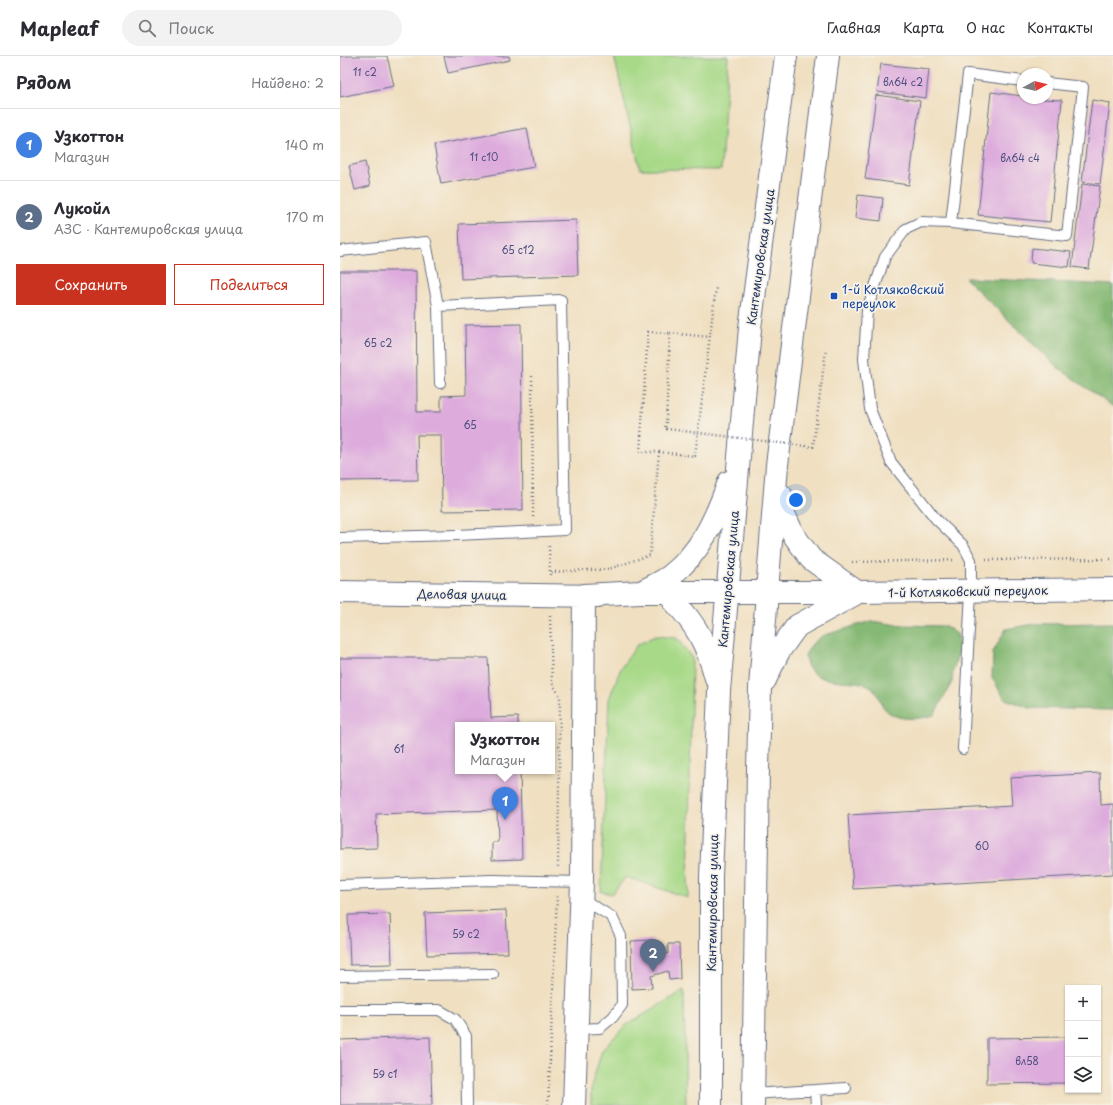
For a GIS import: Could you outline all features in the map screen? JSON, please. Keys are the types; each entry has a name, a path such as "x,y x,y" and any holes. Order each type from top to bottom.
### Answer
{"main road":[{"name":"Кантемировская улица","path":"711,1105 711,876 719,692 721,592 738,460 750,328 786,56"},
{"path":"753,1100 760,688 777,464 828,56"},
{"path":"640,592 670,576 693,555 715,518 738,460"},
{"path":"760,688 779,651 797,626 857,592 811,559 793,534 782,510 777,464"},
{"name":"1-й Котляковский переулок","path":"584,595 640,592 857,592 1113,589"},
{"name":"Деловая улица","path":"340,592 584,595"},
{"path":"574,1105 581,890 584,595 674,601 721,592"},
{"path":"674,601 687,615 705,643 719,692"}],"lane":[{"path":"951,223 968,74 1017,80"},
{"path":"963,749 971,591 971,560 963,545 936,519 892,462 870,409 864,359 867,310 885,257 906,229 921,222 951,223 1067,236 1083,87 1053,84"},
{"path":"340,251 426,242 438,306 440,384"},
{"path":"340,538 565,530 561,300 438,306"},
{"path":"340,885 492,880 558,882 581,890 612,917 621,936 622,1005 613,1017 600,1028 577,1029"},
{"path":"340,976 493,974"},
{"path":"340,1010 439,1010 455,1019 466,1036 467,1105"},
{"path":"753,1100 815,1090 846,1088"},
{"path":"815,1090 816,1105"}],"path":[{"path":"710,337 648,332 640,452 659,452 695,456 710,337 716,286"},
{"path":"670,334 665,429 813,447 826,349"},
{"path":"532,376 533,532"},
{"path":"550,572 609,569 650,555 659,452"},
{"path":"548,1105 559,851 560,696 552,683 549,595 549,531"}],"green space":[{"path":"614,56 728,56 721,170 640,169"},
{"path":"965,278 1113,285 1113,407 1056,366"},
{"path":"871,621 898,625 946,626 957,634 960,647 953,671 952,682 934,715 922,718 903,718 891,714 886,710 872,687 861,683 820,677 813,673 808,667 805,655 812,644 822,636"},
{"path":"1113,623 1113,710 1030,708 1005,699 992,678 993,652 1006,629 1034,624"},
{"path":"655,636 677,638 692,658 688,898 626,877 612,894 601,892 609,699 621,668 637,645"},
{"path":"684,990 686,1105 591,1105 591,1087 602,1050 625,1026"}],"building":[{"path":"340,56 387,56 394,86 340,97"},
{"path":"444,56 509,56 510,60 448,73"},
{"path":"881,64 929,69 926,98 877,92"},
{"path":"991,92 1017,95 1017,104 1053,104 1053,100 1062,100 1050,222 978,215"},
{"path":"876,95 920,101 909,185 865,179"},
{"path":"1092,100 1110,103 1100,184 1082,182"},
{"path":"527,128 534,167 441,184 434,145"},
{"path":"365,162 370,186 355,190 349,166"},
{"path":"1082,184 1100,186 1089,269 1072,267"},
{"path":"858,195 883,198 881,221 855,218"},
{"path":"576,220 578,275 461,279 459,224"},
{"path":"1032,248 1071,252 1069,267 1031,263"},
{"path":"340,271 416,271 417,412 441,412 441,396 466,395 465,325 521,324 523,510 442,511 441,435 417,435 418,480 340,481"},
{"path":"340,658 488,658 491,718 518,717 518,722 455,722 455,774 520,774 522,859 492,860 492,842 498,842 497,810 376,814 377,848 340,849"},
{"path":"1100,773 1101,805 1113,804 1113,874 853,889 848,815 1012,806 1010,778"},
{"path":"506,910 508,953 427,955 425,913"},
{"path":"390,914 392,964 350,965 348,915"},
{"path":"652,940 652,950 668,954 668,944 679,944 680,979 669,980 668,971 651,976 652,988 632,989 631,941"},
{"path":"430,1037 432,1105 340,1105 340,1040"},
{"path":"1065,1037 1065,1083 987,1084 987,1038"}],"place":[{"name":"1-й Котляковский переулок","path":"834,296"},
{"name":"Узкоттон","path":"505,820"},
{"name":"Лукойл","path":"653,972"}]}
